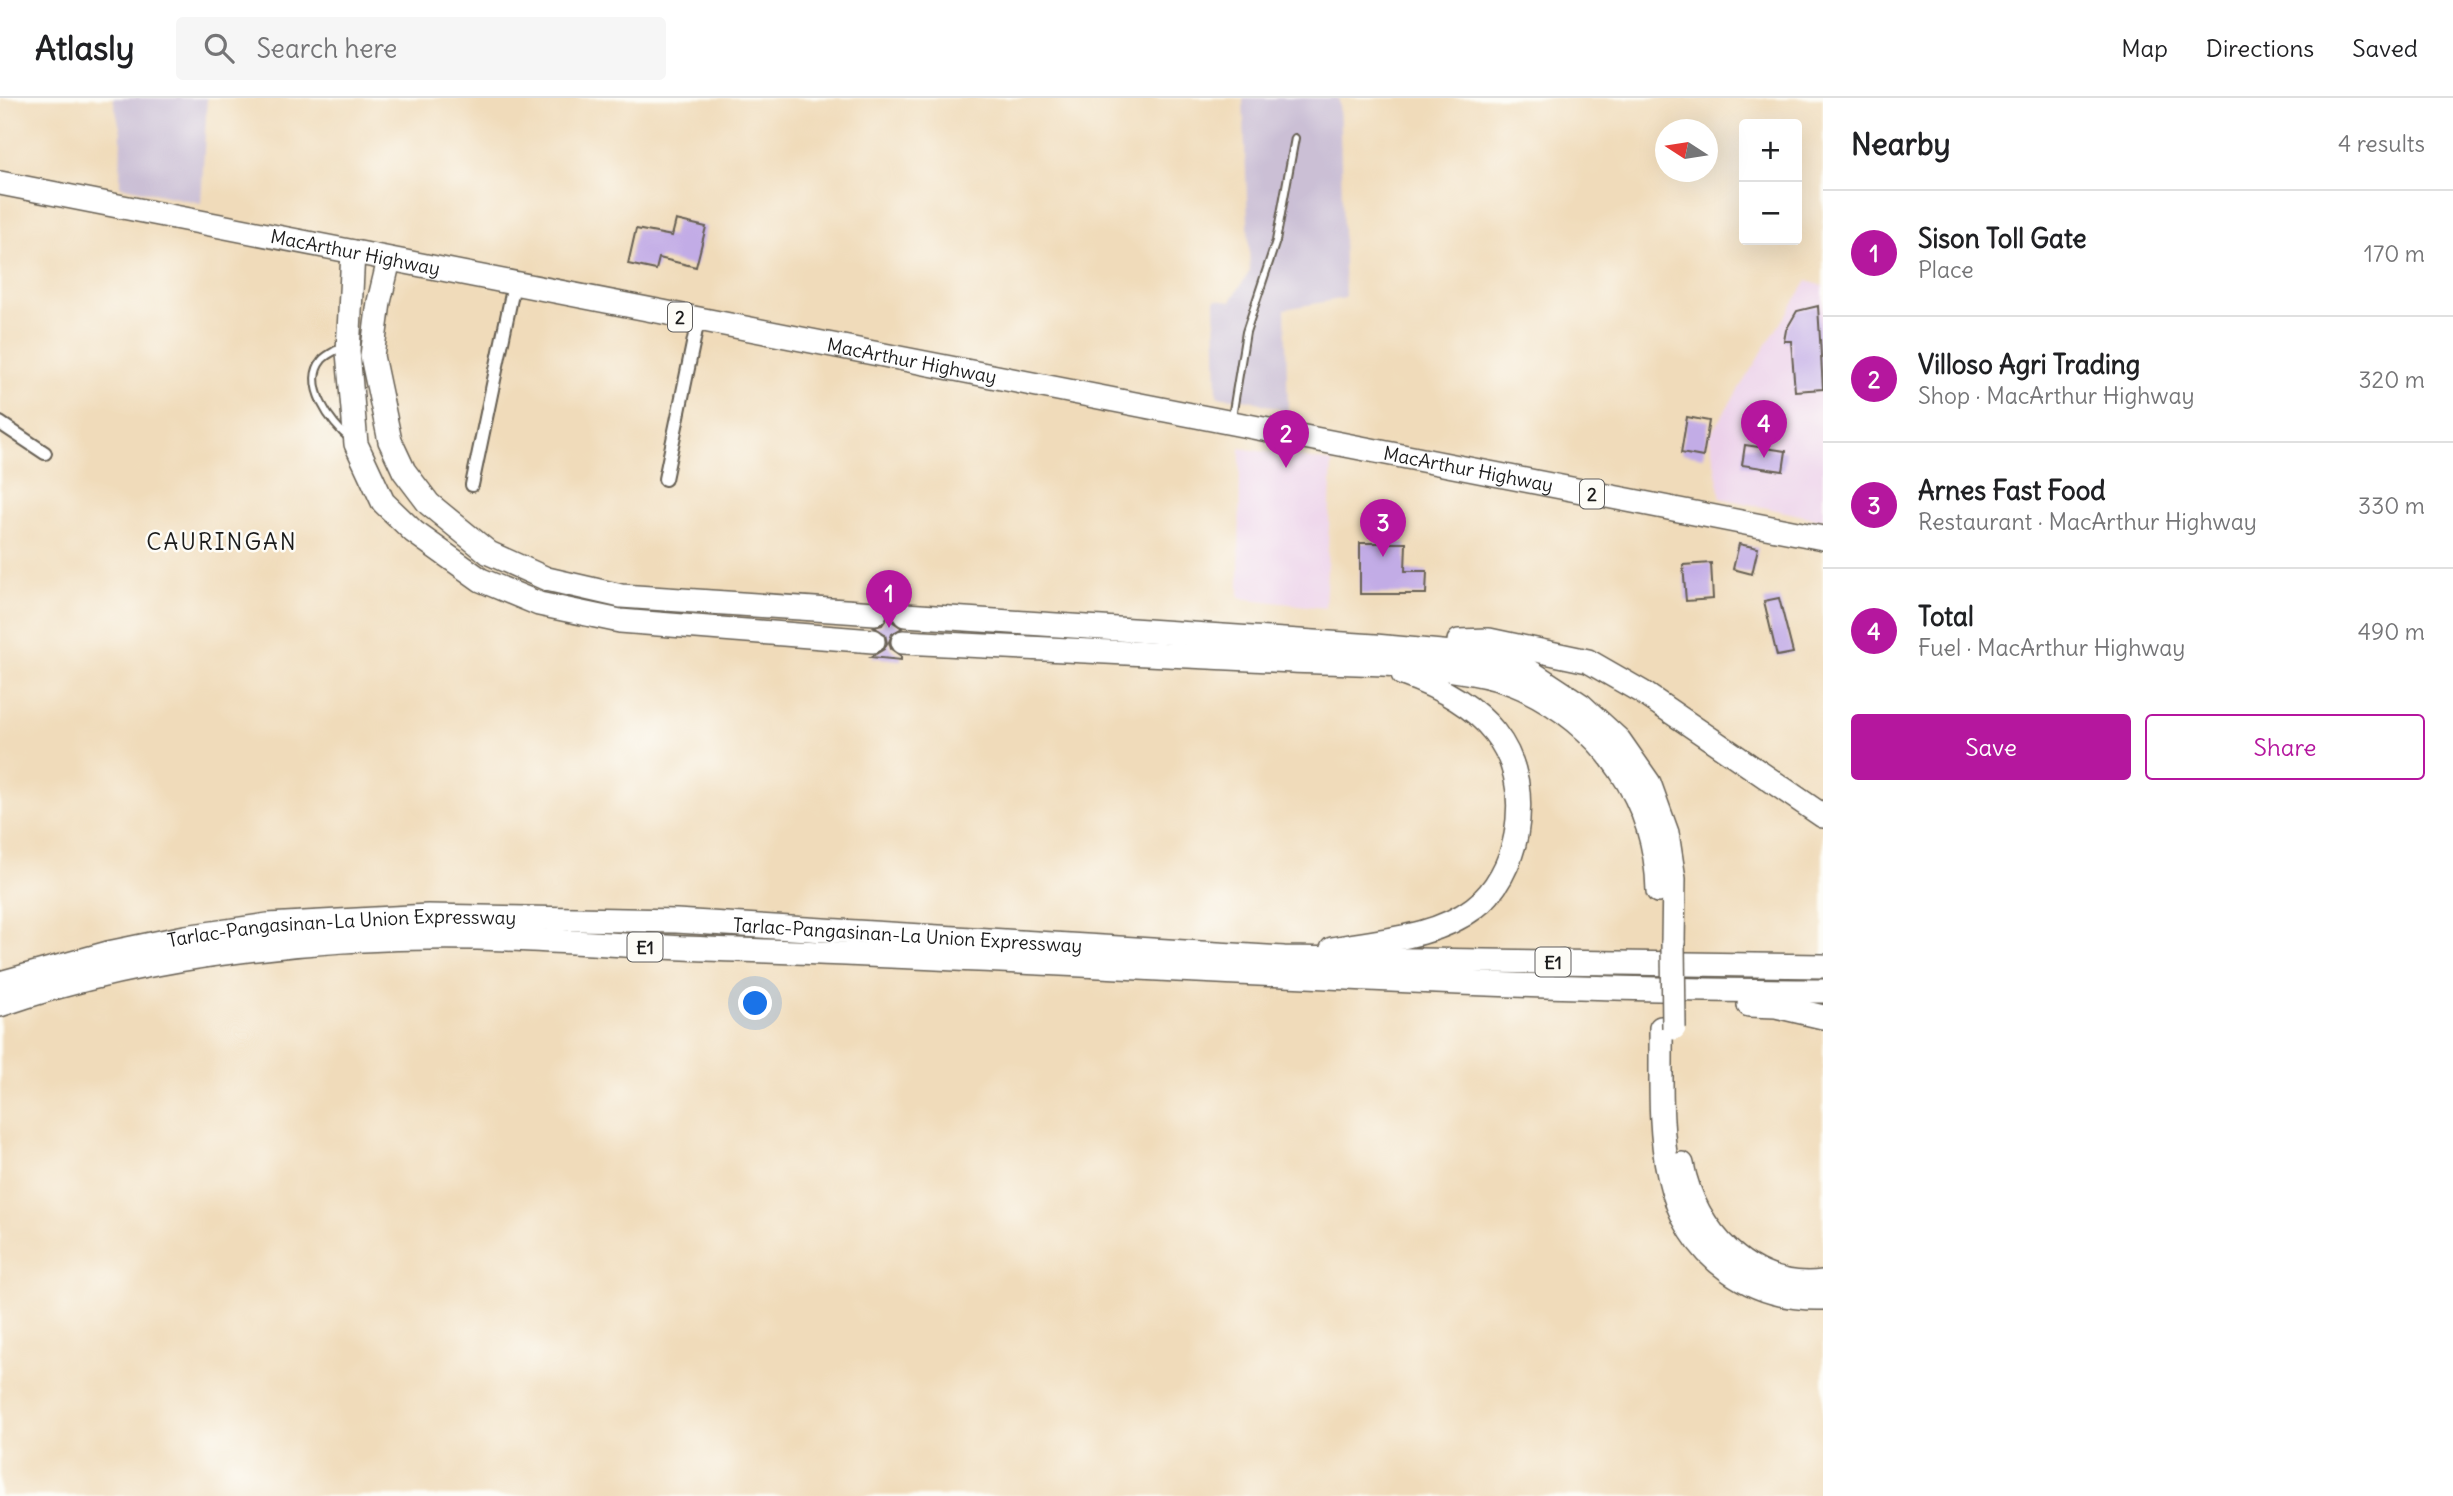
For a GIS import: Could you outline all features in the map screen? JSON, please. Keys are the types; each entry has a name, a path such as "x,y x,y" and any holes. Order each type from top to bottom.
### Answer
{"highway":[{"name":"MacArthur Highway","path":"0,183 1823,538"},
{"path":"353,252 348,352 356,444 383,502 414,532 481,580 539,604 620,621 873,640"},
{"path":"389,260 379,302 372,356 381,410 390,441 404,471 429,504 489,553 547,579 621,596 875,613"},
{"path":"905,615 1374,654 1481,674 1521,687 1569,714 1605,750 1634,788 1650,832 1666,943 1667,1028 1662,1135 1669,1181 1683,1222 1709,1255 1737,1277 1788,1297 1823,1298"},
{"path":"903,642 1374,654 1489,640 1588,661 1642,692 1823,816"},
{"path":"1284,958 1440,929 1476,907 1502,876 1514,844 1520,810 1519,780 1506,748 1472,709 1374,654"},
{"name":"Tarlac-Pangasinan-La Union Expressway","path":"0,983 108,953 268,925 428,916 676,933 926,956 1297,979 1667,991 1823,991"},
{"name":"Tarlac-Pangasinan-La Union Expressway","path":"0,1005 112,975 191,959 339,942 676,933 1284,958 1823,966"},
{"path":"1667,991 1722,1004 1776,1006 1823,1017"},
{"path":"1667,1028 1684,1175 1703,1224 1745,1264 1793,1281 1823,1282"}],"street":[{"path":"472,485 514,284"},
{"path":"665,479 698,320"},
{"path":"0,423 45,453"}],"lane":[{"path":"1231,422 1246,332 1276,241 1295,138"},
{"path":"356,444 336,428 317,388 317,370 322,360 336,350 372,356"}],"shaded area":[{"path":"113,98 207,98 201,203 120,186 121,132"},
{"path":"1243,98 1339,98 1345,298 1285,309 1288,412 1250,400 1217,396 1215,299 1231,301 1250,271"},
{"path":"1807,281 1823,286 1823,520 1721,498 1709,436"},
{"path":"1240,448 1332,462 1325,608 1239,598"}],"building":[{"path":"676,220 706,227 696,267 659,258 656,270 628,264 636,229 672,236"},
{"path":"1818,306 1823,389 1795,391 1791,341 1784,341 1786,330 1797,311"},
{"path":"1687,417 1709,421 1703,457 1681,453"},
{"path":"1745,445 1786,451 1783,471 1742,465"},
{"path":"1360,543 1406,543 1405,571 1427,571 1426,594 1360,594"},
{"path":"1739,544 1758,548 1752,574 1733,569"},
{"path":"1711,563 1713,599 1686,601 1683,565"},
{"path":"877,591 907,593 907,601 898,603 891,613 893,622 902,628 892,634 889,642 891,649 901,656 901,660 871,657 884,649 887,643 885,634 874,627 882,625 889,615 887,606 877,599"},
{"path":"1779,598 1793,653 1777,656 1764,601"}],"place":[{"name":"Total","path":"1764,458"},
{"name":"Villoso Agri Trading","path":"1286,468"},
{"name":"Arnes Fast Food","path":"1383,557"},
{"name":"Sison Toll Gate","path":"889,628"}],"district":[{"name":"CAURINGAN","path":"222,541"}]}
